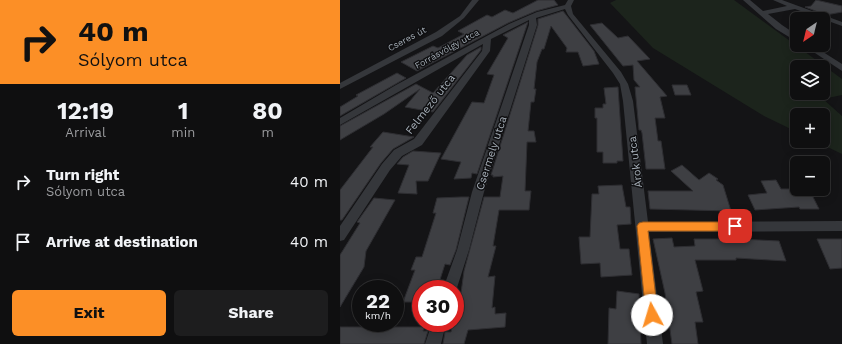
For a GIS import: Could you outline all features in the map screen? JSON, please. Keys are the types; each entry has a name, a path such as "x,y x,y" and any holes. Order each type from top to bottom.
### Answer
{"street":[{"name":"Cseres út","path":"340,86 438,34 462,17 476,0"},
{"path":"746,0 779,27 790,34"},
{"path":"776,0 842,24"},
{"name":"Forrásvölgy utca","path":"340,122 374,100 507,27 569,3"},
{"name":"Árok utca","path":"569,3 570,14 608,60 624,84 628,101 643,226 655,344"},
{"path":"762,13 795,7"},
{"name":"Csermely utca","path":"453,280 463,250 478,192 533,25 532,17"},
{"name":"Felmező utca","path":"340,236 386,167 398,153 418,142 486,51 487,39"},
{"path":"818,52 842,68"},
{"path":"643,226 842,226"},
{"path":"433,344 437,332"}],"shaded area":[{"path":"616,0 734,0 790,41 790,52 805,52 816,60 790,60 790,100 824,100 842,116 842,154 830,148 830,108 790,108 790,129 764,116 653,48 610,3"},
{"path":"830,70 842,79 842,95 830,98"}],"building":[{"path":"538,0 554,0 558,5 536,11 508,23 417,71 401,62 433,46 438,48 464,34 458,31 487,15 492,17 505,10 513,13"},
{"path":"816,0 842,6 842,12 830,14 830,12 818,12 805,7 811,6"},
{"path":"563,11 594,51 599,64 583,66 578,52 566,52 567,48 551,26 544,49 542,49 537,62 534,89 536,89 534,102 531,102 528,131 534,131 536,142 527,142 525,191 531,191 529,210 499,210 493,246 496,246 488,277 495,276 492,308 495,307 495,314 506,313 505,327 468,330 464,344 443,344 445,332 464,332 464,280 463,280 464,271 484,197 500,197 503,176 493,177 493,175 491,175 538,25 538,19"},
{"path":"528,22 477,174 472,173 471,178 454,179 461,162 441,159 472,102 484,103 494,75 487,74 508,38 503,35"},
{"path":"602,23 618,38 628,36 650,59 637,61 667,96 660,97 665,118 655,118 658,141 661,141 665,169 646,169 642,133 641,130 639,130 635,87 640,87 634,80 633,65 623,66 590,25"},
{"path":"481,47 481,50 433,112 405,107 420,89 384,114 340,140 340,126 416,84 433,93 467,55"},
{"path":"397,73 406,78 340,116 340,107 358,96 356,95"},
{"path":"672,85 687,85 691,95 675,95"},
{"path":"618,87 623,161 617,161 617,163 603,163 603,152 597,152 597,118 595,118 595,108 603,108 603,104 606,104 604,88"},
{"path":"383,132 414,137 393,149 381,163 342,220 340,220 340,190 373,147 370,147"},
{"path":"413,151 441,153 428,181 416,181 417,194 398,193 409,165 397,164 403,157"},
{"path":"682,165 699,180 709,173 718,179 716,180 723,185 731,211 650,209 648,191 693,191 671,171"},
{"path":"776,180 781,189 790,189 790,196 812,196 819,209 800,209 799,207 755,210 748,195 767,193 761,181"},
{"path":"622,185 626,207 630,207 631,224 617,225 620,249 629,249 632,275 601,277 600,263 581,264 579,237 590,237 592,194 599,194 598,186"},
{"path":"469,197 456,250 450,265 445,264 440,280 412,280 412,302 404,302 415,270 411,270 416,257 422,257 436,213 433,213 437,198"},
{"path":"374,198 395,200 366,251 364,267 356,280 352,280 352,287 340,307 340,255 360,223 357,222"},
{"path":"672,238 674,247 695,246 694,239 779,241 786,261 736,258 736,260 695,260 703,291 696,292 703,322 695,322 698,344 672,344 665,293 653,239"},
{"path":"817,239 842,239 842,268 830,269"},
{"path":"617,291 639,294 641,344 608,344 609,308 616,309"},
{"path":"340,327 352,327 352,332 404,332 404,327 412,327 412,332 428,332 424,344 340,344"}],"route":[{"path":"652,315 643,226 735,226"}]}
